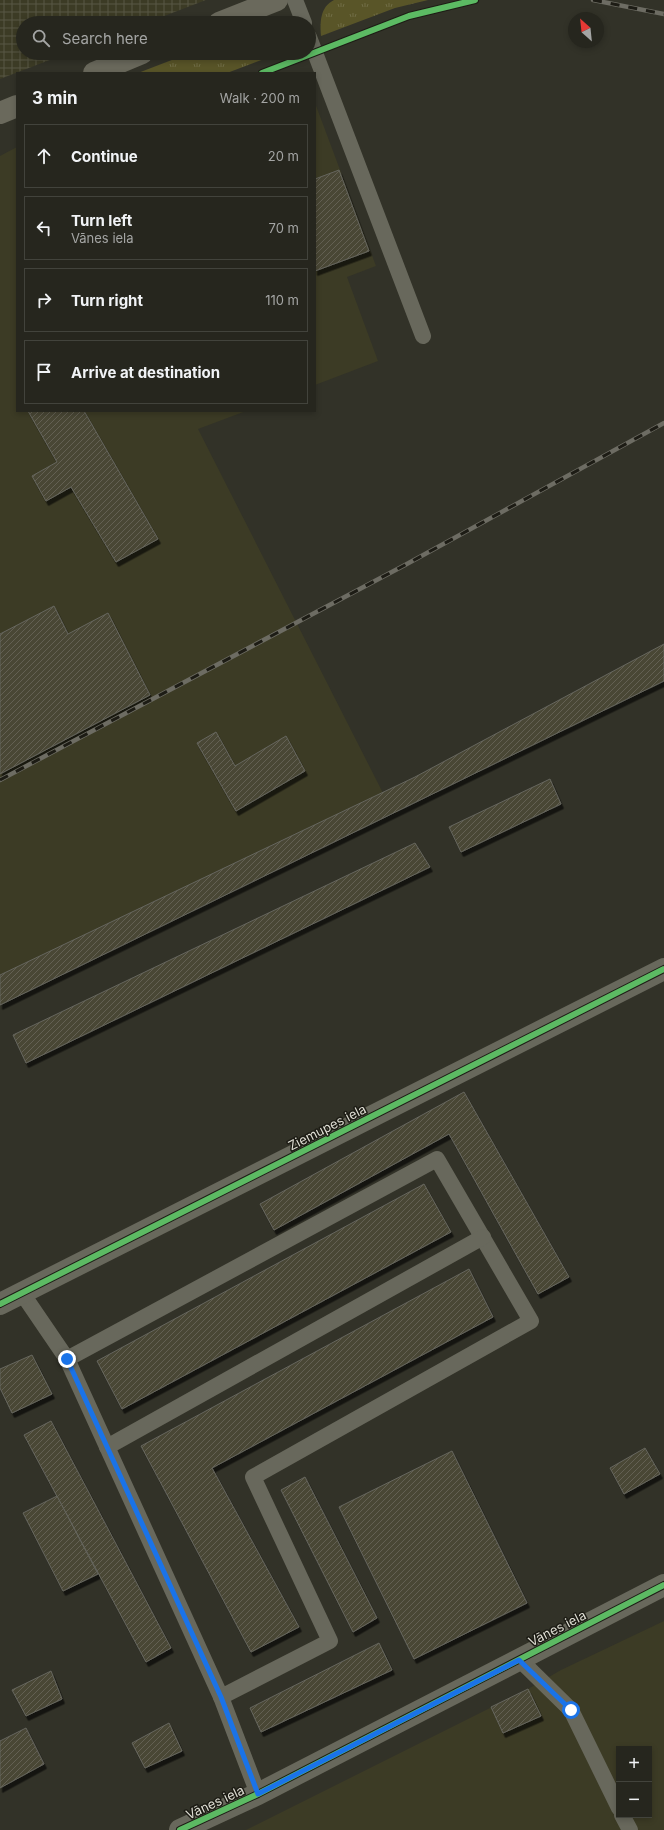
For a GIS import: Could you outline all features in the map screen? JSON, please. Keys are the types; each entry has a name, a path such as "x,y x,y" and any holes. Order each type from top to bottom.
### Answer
{"main road":[{"path":"237,16 277,0"},
{"path":"96,72 125,60"},
{"path":"0,113 16,106"}],"street":[{"name":"Ziemupes iela","path":"0,1304 664,969"},
{"name":"Vānes iela","path":"180,1830 258,1794 664,1585"}],"lane":[{"path":"295,0 301,16"},
{"path":"316,55 424,336"},
{"path":"67,1359 437,1159 531,1321 253,1477 330,1641 221,1697"},
{"path":"108,1447 483,1237"},
{"path":"22,1293 67,1359 221,1697 258,1794"},
{"path":"519,1660 571,1710 616,1802"},
{"path":"624,1818 630,1830"}],"shaded area":[{"path":"0,0 206,0 164,16 16,16 16,60 50,60 0,79"},
{"path":"316,106 376,266 347,277 378,361 316,385"},
{"path":"16,148 16,412 243,412 198,429 383,793 0,975 0,156"},
{"path":"664,1621 664,1830 246,1830 528,1689 561,1670"}],"green space":[{"path":"334,0 428,0 395,8 321,36 321,20 323,11 329,3"},
{"path":"172,60 261,60 230,72 141,72"}],"building":[{"path":"339,170 369,251 316,271 316,179"},
{"path":"29,412 85,412 158,539 116,562 71,487 46,501 32,476 57,462"},
{"path":"54,606 68,634 108,613 150,695 0,774 0,634"},
{"path":"664,644 664,681 0,1005 0,975 415,777"},
{"path":"216,732 235,766 286,736 305,771 236,811 197,743"},
{"path":"550,779 561,804 461,852 449,827"},
{"path":"415,843 430,867 26,1063 13,1035"},
{"path":"464,1092 569,1277 538,1294 449,1134 274,1230 260,1204"},
{"path":"424,1184 451,1232 122,1409 97,1361"},
{"path":"469,1269 493,1317 212,1468 299,1627 251,1652 141,1446"},
{"path":"32,1355 52,1394 12,1413 0,1388 0,1369"},
{"path":"51,1421 171,1648 146,1662 24,1435"},
{"path":"645,1448 660,1474 624,1494 610,1468"},
{"path":"452,1451 527,1603 414,1659 339,1507"},
{"path":"305,1477 377,1618 353,1632 281,1490"},
{"path":"57,1496 98,1574 63,1591 23,1513"},
{"path":"379,1643 392,1670 261,1732 250,1708"},
{"path":"51,1671 62,1699 26,1716 12,1690"},
{"path":"528,1689 541,1716 503,1733 491,1707"},
{"path":"169,1723 182,1751 145,1768 132,1743"},
{"path":"26,1728 44,1764 0,1788 0,1741"}],"railway":[{"path":"593,0 664,14"},
{"path":"0,780 405,565 664,423"}],"cycle path":[{"path":"316,52 409,16 475,0"},
{"path":"265,72 296,60"},
{"path":"0,1304 664,969"},
{"path":"180,1830 258,1794 664,1585"}],"route":[{"path":"67,1359 221,1697 258,1794 519,1660 571,1710"}]}
